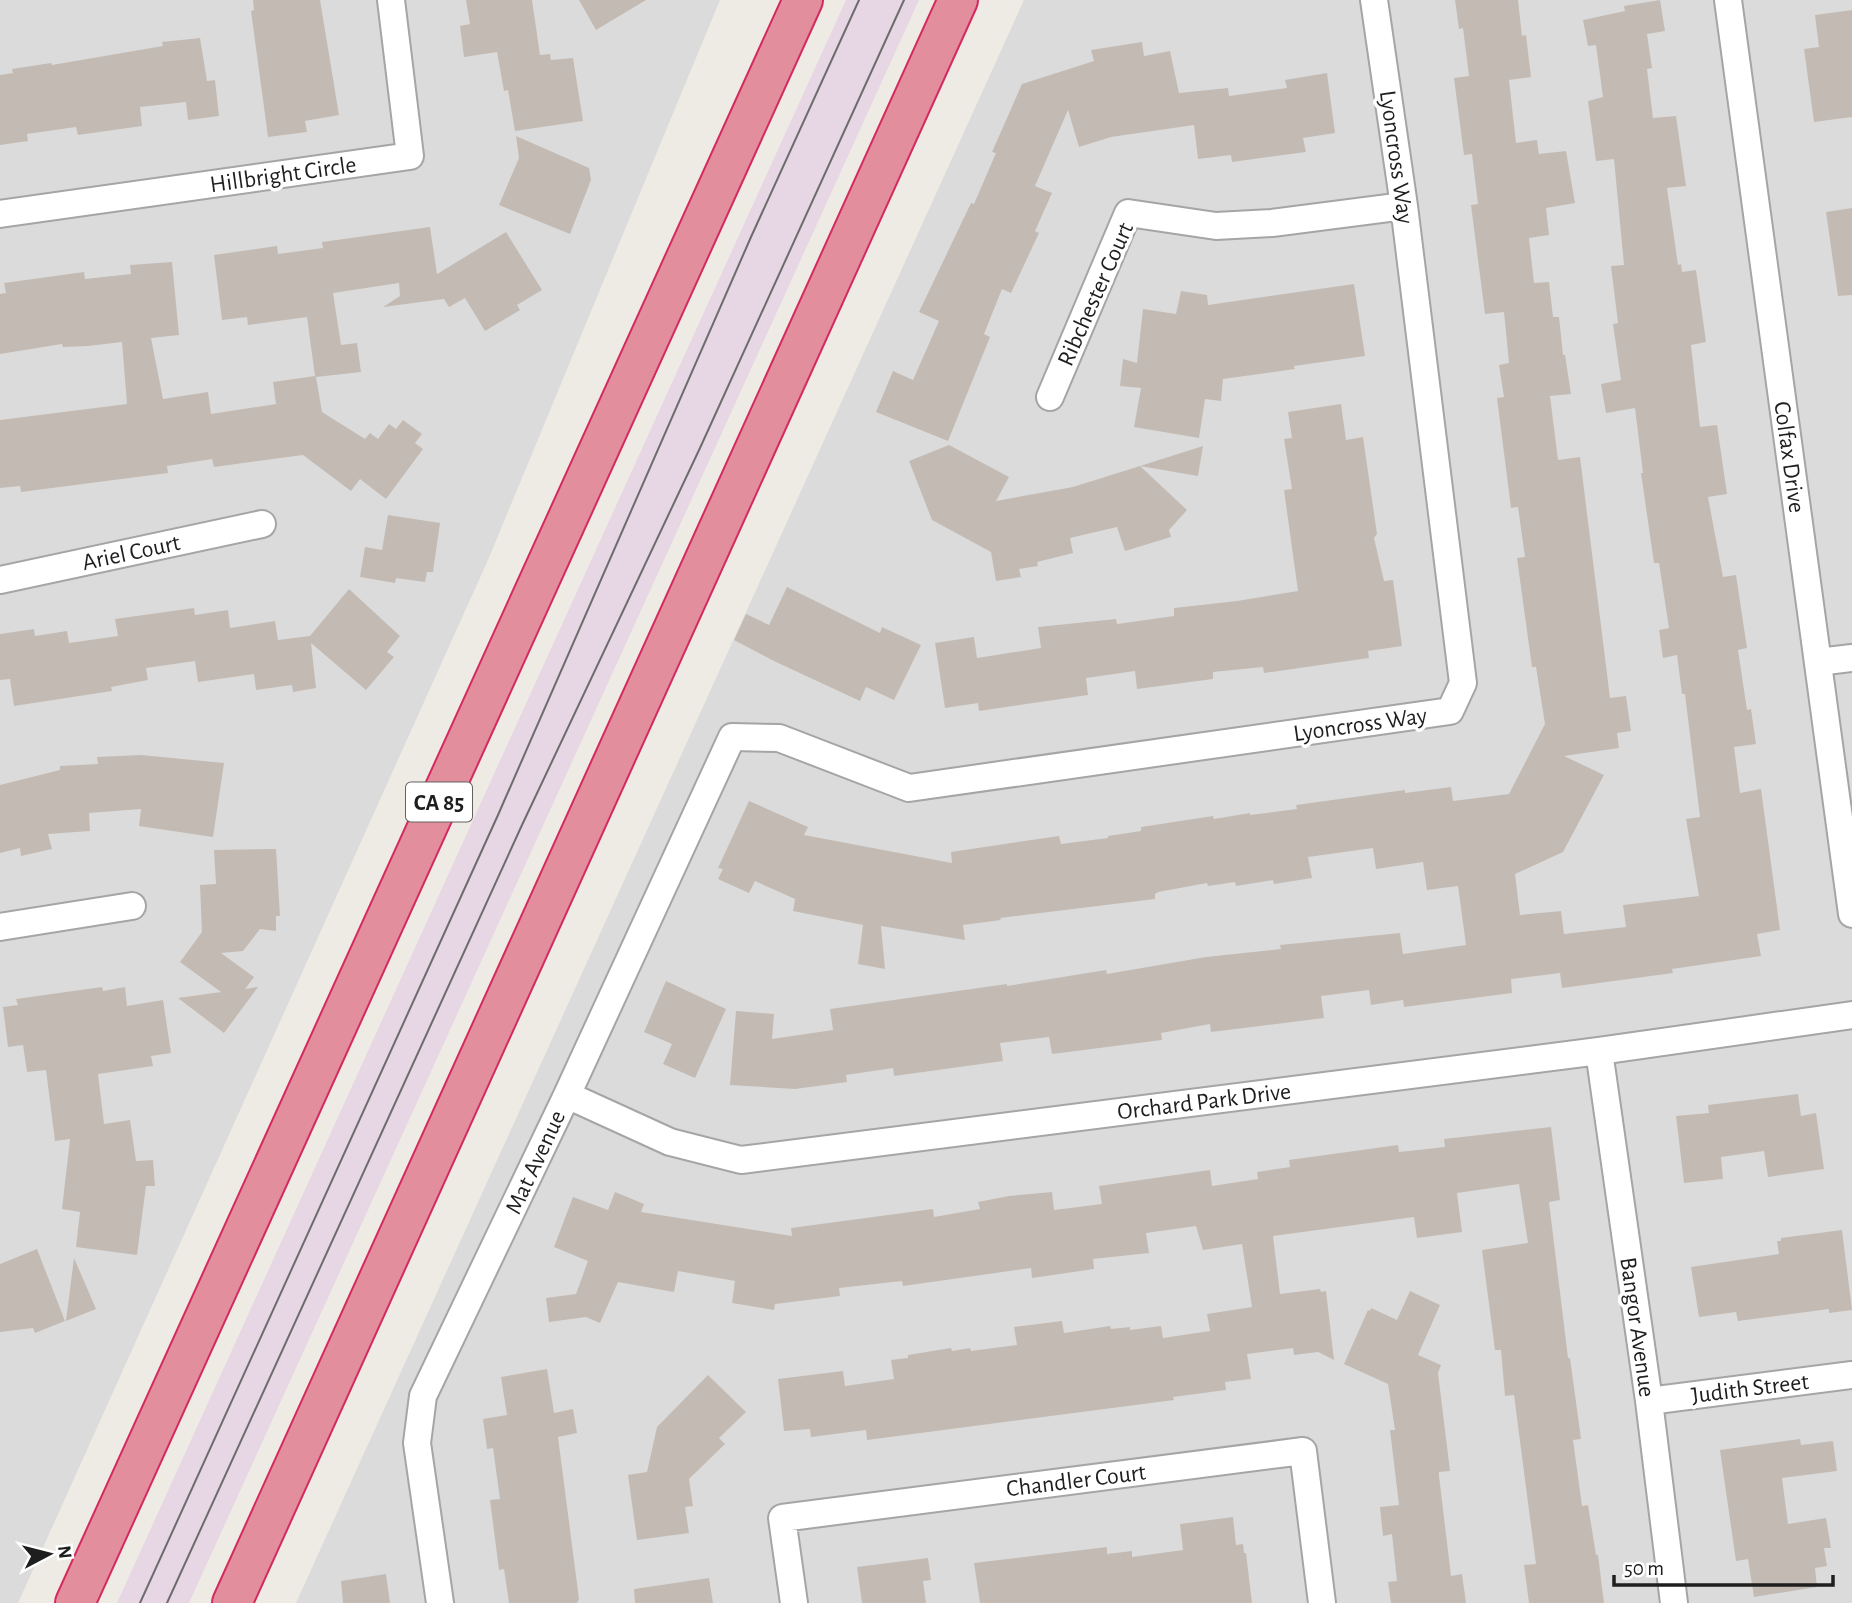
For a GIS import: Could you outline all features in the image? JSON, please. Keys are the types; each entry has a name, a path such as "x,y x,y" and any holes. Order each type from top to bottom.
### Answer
{"highway":[{"name":"CA 85","path":"75,1603 803,0"},
{"path":"232,1603 958,0"}],"street":[{"name":"Hillbright Circle","path":"0,214 410,156 391,0"},
{"name":"Lyoncross Way","path":"732,737 779,738 908,788 1450,711 1463,682 1404,206 1374,0"},
{"name":"Colfax Drive","path":"1728,0 1852,914"},
{"name":"Ribchester Court","path":"1050,397 1128,213 1216,226 1272,223 1404,206"},
{"name":"Ariel Court","path":"0,580 262,524"},
{"path":"1818,662 1852,658"},
{"name":"Mat Avenue","path":"440,1603 417,1443 423,1396 567,1095 732,737"},
{"path":"0,927 132,906"},
{"name":"Orchard Park Drive","path":"567,1095 670,1142 741,1160 1599,1051 1852,1015"},
{"name":"Bangor Avenue","path":"1599,1051 1649,1401 1674,1603"},
{"name":"Judith Street","path":"1649,1401 1852,1375"},
{"name":"Chandler Court","path":"794,1603 782,1518 1303,1451 1322,1603"}],"shaded area":[{"path":"0,0 720,0 488,560 18,1603 0,1603"},
{"path":"846,0 919,0 189,1603 117,1603"},
{"path":"1024,0 1852,0 1852,1603 296,1603"}],"building":[{"path":"253,0 320,0 339,115 305,121 307,132 268,137 251,11 254,10"},
{"path":"466,0 532,0 540,55 550,54 551,60 573,58 583,121 515,131 508,90 504,91 497,52 464,57 460,26 470,24"},
{"path":"579,0 646,0 596,30"},
{"path":"1455,0 1518,0 1531,77 1509,80 1516,143 1537,140 1539,154 1566,151 1575,203 1546,208 1549,235 1529,238 1534,283 1549,282 1553,317 1559,317 1571,394 1550,396 1558,460 1580,457 1610,698 1626,696 1631,731 1617,733 1619,748 1564,756 1604,775 1563,852 1515,874 1520,915 1561,911 1564,934 1626,927 1623,905 1699,896 1686,819 1700,817 1685,694 1682,694 1677,655 1663,658 1659,630 1669,628 1659,563 1654,563 1635,408 1606,413 1601,384 1621,380 1613,324 1618,323 1611,266 1624,265 1614,159 1596,161 1588,101 1603,97 1596,45 1588,46 1583,20 1625,11 1624,6 1660,0 1665,31 1647,34 1652,68 1647,69 1653,118 1676,116 1686,186 1667,188 1678,265 1681,264 1682,272 1696,270 1706,342 1691,345 1700,427 1717,425 1727,494 1708,497 1723,577 1736,575 1747,648 1738,650 1747,710 1751,709 1756,744 1734,747 1740,793 1761,789 1780,930 1757,934 1761,956 1672,969 1673,973 1562,988 1560,973 1511,979 1512,993 1404,1007 1403,1000 1371,1005 1369,990 1321,996 1324,1018 1211,1032 1210,1024 1161,1033 1162,1040 1052,1054 1049,1037 1000,1043 1003,1061 894,1076 893,1068 846,1075 847,1082 795,1089 730,1085 736,1011 774,1014 772,1039 833,1030 830,1009 1106,970 1107,974 1206,957 1281,949 1280,945 1400,933 1403,954 1466,945 1458,886 1427,890 1423,862 1376,869 1373,848 1308,857 1312,878 1236,886 1235,882 1208,886 1207,883 1158,892 1155,899 1000,918 1001,920 963,925 965,940 881,926 885,969 858,964 863,925 793,911 795,899 755,881 749,893 718,879 723,869 718,868 749,801 808,827 804,835 952,863 951,852 1059,836 1061,844 1108,838 1141,831 1141,827 1213,816 1214,819 1297,809 1296,805 1405,790 1405,793 1451,787 1453,801 1509,794 1545,724 1536,667 1532,667 1517,558 1525,557 1518,507 1511,508 1497,398 1504,397 1499,365 1509,363 1504,312 1485,314 1471,205 1478,204 1472,154 1464,155 1454,78 1469,76 1463,28 1459,29"},
{"path":"1852,10 1852,117 1814,122 1804,49 1819,47 1815,15"},
{"path":"200,38 207,81 215,80 219,116 188,120 186,102 140,107 142,126 78,135 76,127 27,134 28,141 0,145 0,75 13,73 12,69 52,65 163,46 162,42"},
{"path":"1142,42 1144,56 1170,51 1179,93 1228,88 1229,96 1287,88 1285,80 1327,73 1335,133 1303,138 1306,152 1232,162 1231,155 1198,159 1194,125 1111,137 1079,147 1068,110 1035,186 1052,193 1035,231 1039,233 1011,293 1002,289 984,334 990,337 948,441 876,412 893,371 913,380 939,321 919,312 971,203 974,204 996,153 992,152 1022,84 1094,61 1091,50"},
{"path":"516,136 589,168 591,180 570,234 499,205 519,158"},
{"path":"1852,208 1852,295 1838,296 1826,212"},
{"path":"430,227 437,274 506,232 542,290 517,305 520,310 485,331 465,298 449,307 444,299 383,307 400,296 399,283 333,293 341,345 357,343 361,372 316,377 322,412 365,439 370,433 378,439 389,424 396,429 403,420 422,434 415,443 423,449 386,499 360,479 351,491 303,455 214,467 212,459 167,466 168,473 21,492 20,486 0,488 0,420 127,404 122,342 63,347 62,344 0,354 0,294 6,293 4,283 84,272 85,279 131,274 130,265 172,262 179,335 151,338 163,399 208,392 211,414 276,404 273,382 315,376 307,317 248,325 247,317 222,320 214,255 277,246 278,254 323,248 322,242"},
{"path":"1354,284 1365,356 1223,379 1221,401 1205,399 1199,438 1134,427 1141,388 1120,386 1123,359 1137,363 1143,309 1176,314 1181,291 1207,295 1208,305"},
{"path":"1341,404 1346,440 1363,437 1377,534 1374,538 1384,581 1393,580 1402,646 1368,651 1369,658 1264,673 1263,667 1213,672 1213,679 1137,689 1135,671 1086,678 1088,695 979,711 978,703 945,708 935,643 974,637 977,658 1041,648 1038,627 1116,619 1117,624 1174,616 1174,608 1298,591 1284,490 1292,489 1284,439 1292,438 1288,412"},
{"path":"949,445 1009,477 996,501 1073,487 1140,466 1187,510 1169,530 1171,537 1125,551 1117,527 1070,538 1073,553 1037,562 1038,566 1019,569 1021,577 996,581 991,552 932,520 909,461"},
{"path":"1203,446 1198,476 1140,466"},
{"path":"388,515 440,523 433,572 427,572 425,582 396,578 395,583 360,577 365,547 382,550"},
{"path":"787,587 880,633 882,627 921,645 894,700 866,687 860,701 734,640 746,614 769,625"},
{"path":"349,589 400,636 387,652 394,657 366,690 311,643 316,688 293,692 292,685 256,690 254,674 198,682 195,661 146,668 148,680 111,687 112,691 14,706 10,679 0,680 0,634 34,629 35,636 67,631 69,643 118,636 115,619 194,608 195,615 228,610 230,628 275,621 278,640 310,636"},
{"path":"141,755 224,763 213,837 139,826 141,809 89,813 90,831 48,834 52,849 21,856 20,848 0,853 0,785 60,770 60,766 98,764 97,757"},
{"path":"276,849 280,916 276,916 276,931 260,929 243,951 221,953 254,977 245,989 258,987 224,1033 178,998 221,992 180,962 202,932 200,885 216,884 214,850"},
{"path":"666,981 726,1009 695,1078 663,1064 672,1044 644,1032"},
{"path":"102,987 103,991 125,987 127,1006 163,1000 171,1053 151,1056 153,1066 98,1074 104,1124 130,1120 136,1161 153,1160 155,1186 146,1186 137,1255 76,1247 80,1212 62,1209 70,1139 55,1141 46,1070 27,1072 23,1045 8,1047 3,1007 18,1005 16,999"},
{"path":"1798,1094 1801,1116 1816,1113 1824,1169 1768,1177 1764,1151 1721,1157 1723,1179 1684,1183 1676,1116 1709,1113 1708,1105"},
{"path":"1551,1127 1560,1200 1549,1202 1581,1439 1573,1440 1582,1506 1588,1505 1604,1603 1529,1603 1524,1565 1536,1564 1514,1395 1505,1396 1501,1350 1495,1350 1482,1250 1528,1243 1519,1184 1457,1193 1462,1232 1417,1238 1414,1217 1273,1236 1280,1294 1320,1289 1321,1292 1326,1291 1334,1360 1318,1352 1294,1355 1293,1348 1247,1354 1251,1379 1225,1382 1226,1390 1173,1397 1174,1400 867,1440 866,1430 811,1437 810,1429 784,1431 778,1379 843,1371 845,1386 894,1379 891,1360 951,1348 952,1351 970,1348 971,1351 1017,1345 1014,1327 1062,1321 1064,1333 1110,1326 1111,1329 1130,1327 1130,1330 1161,1326 1163,1338 1210,1331 1207,1314 1252,1307 1242,1244 1203,1250 1196,1226 1146,1233 1149,1253 1093,1259 1094,1269 1032,1278 1031,1268 903,1286 902,1281 839,1288 840,1296 775,1304 774,1310 732,1303 735,1281 678,1271 674,1292 618,1282 600,1323 586,1317 549,1322 546,1298 576,1294 588,1261 554,1247 573,1197 608,1210 615,1192 644,1204 641,1212 792,1236 791,1228 933,1209 934,1217 980,1209 978,1202 1009,1196 1052,1192 1054,1210 1102,1204 1099,1186 1210,1170 1212,1186 1258,1179 1257,1172 1290,1167 1289,1160 1398,1145 1399,1152 1445,1147 1444,1139"},
{"path":"1842,1230 1852,1310 1829,1313 1829,1309 1738,1321 1736,1312 1699,1317 1691,1267 1779,1254 1777,1241 1781,1241 1781,1238"},
{"path":"37,1249 65,1321 35,1333 33,1328 0,1332 0,1264"},
{"path":"74,1258 96,1309 66,1321"},
{"path":"1410,1291 1440,1305 1418,1355 1441,1365 1438,1373 1450,1471 1439,1472 1439,1476 1451,1576 1462,1574 1466,1603 1391,1603 1388,1582 1397,1581 1392,1534 1383,1536 1380,1507 1399,1505 1390,1430 1395,1430 1388,1384 1344,1364 1368,1310 1371,1308 1397,1320"},
{"path":"547,1369 554,1413 573,1409 577,1433 558,1437 579,1599 577,1603 509,1603 504,1569 499,1570 490,1500 500,1499 493,1448 487,1449 483,1419 507,1415 501,1377"},
{"path":"708,1375 746,1412 719,1438 725,1444 689,1479 693,1506 685,1507 689,1533 637,1540 628,1475 647,1472 657,1427"},
{"path":"1800,1439 1801,1445 1833,1441 1837,1471 1782,1478 1788,1524 1826,1518 1831,1548 1824,1548 1827,1566 1815,1568 1817,1587 1754,1597 1748,1559 1736,1561 1720,1450"},
{"path":"1233,1517 1236,1545 1243,1544 1246,1553 1252,1603 980,1603 974,1563 1107,1547 1107,1554 1132,1551 1132,1557 1183,1550 1180,1524"},
{"path":"928,1558 931,1580 923,1581 926,1603 862,1603 857,1567"},
{"path":"386,1574 390,1603 343,1603 341,1581"},
{"path":"709,1578 713,1603 635,1603 634,1589"}],"tram line":[{"path":"140,1603 498,815 751,237 859,0"},
{"path":"167,1603 522,825 700,448 904,0"}]}
